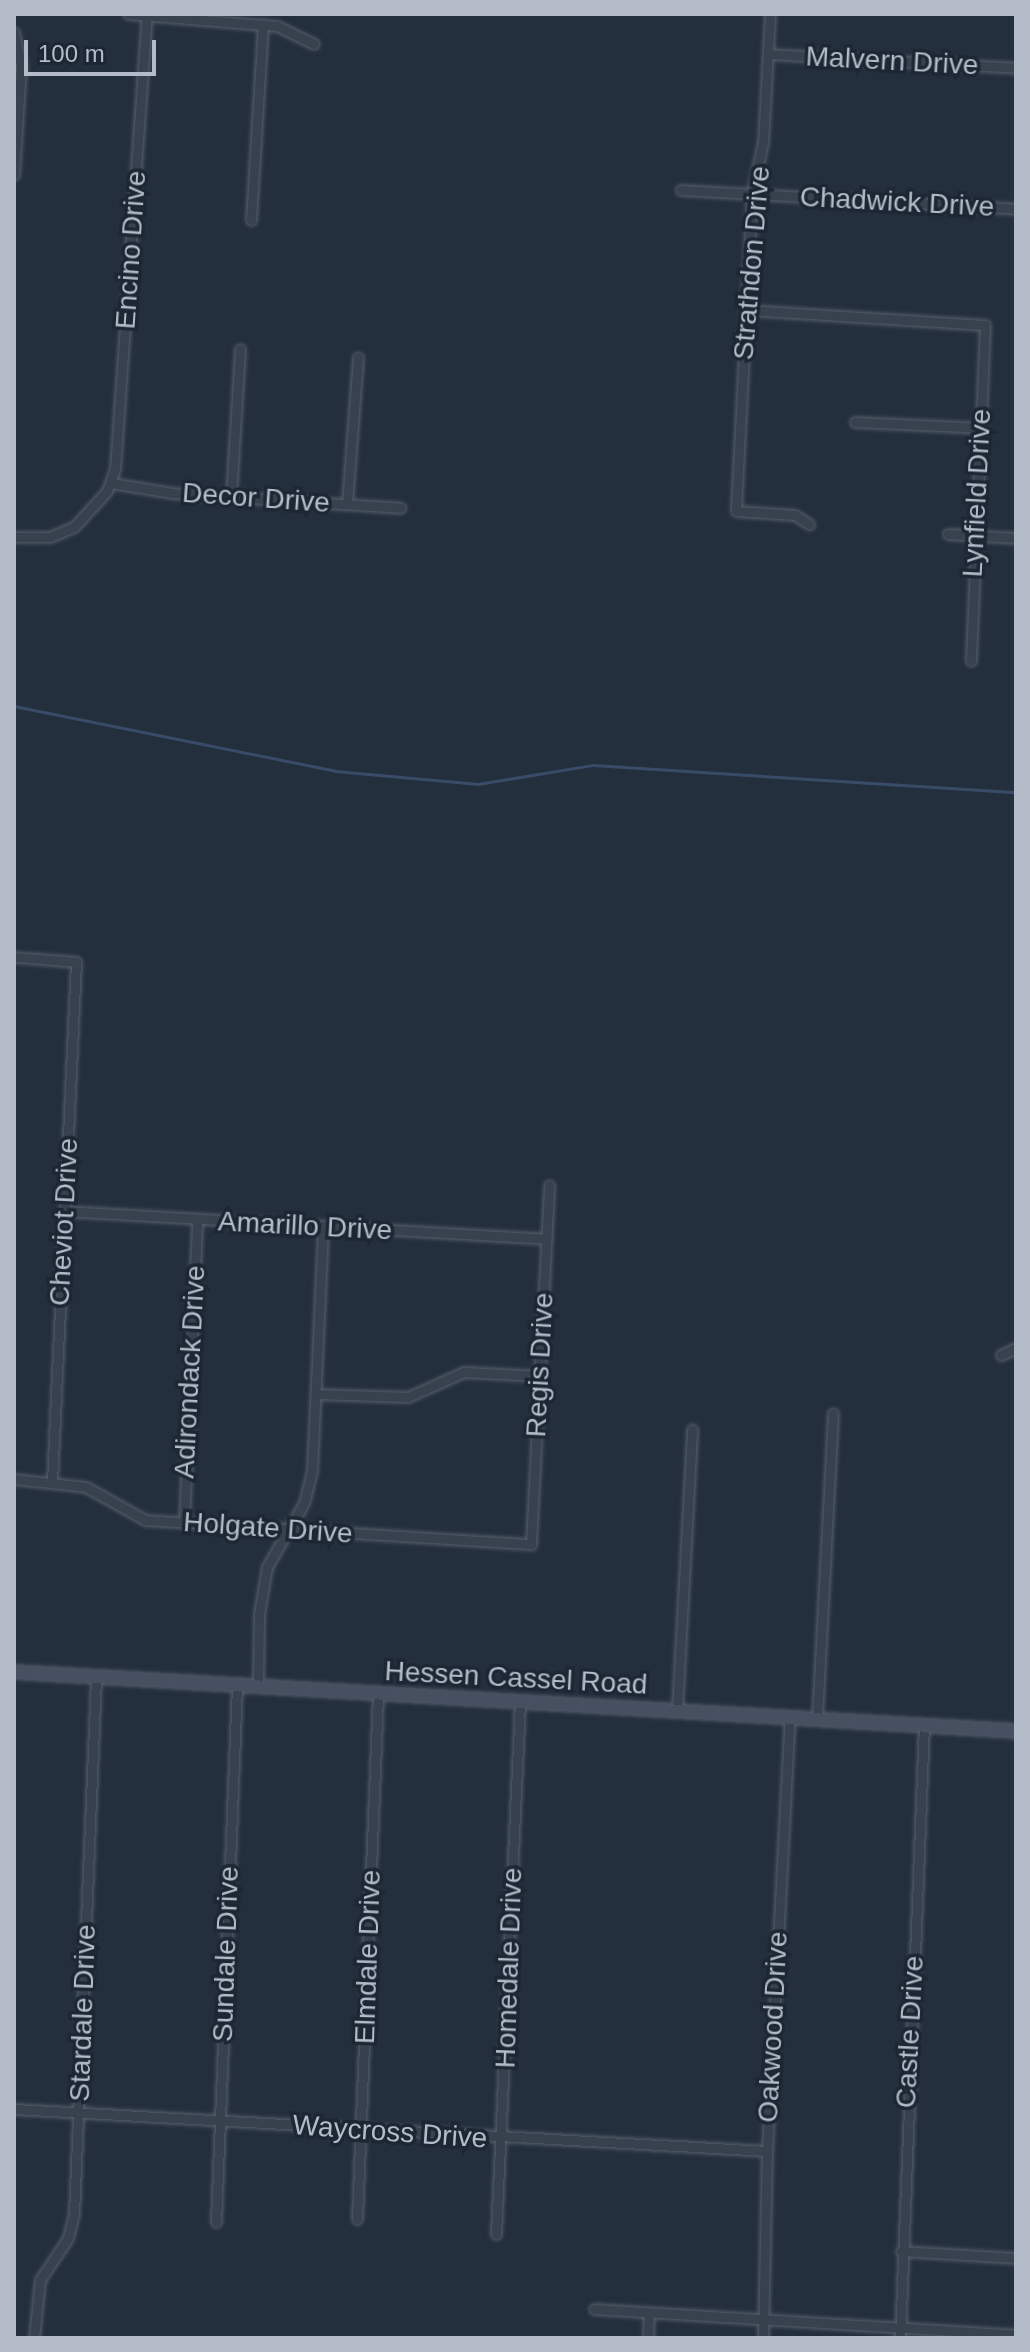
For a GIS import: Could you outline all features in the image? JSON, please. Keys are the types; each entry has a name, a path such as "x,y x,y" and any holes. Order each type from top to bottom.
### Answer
{"main road":[{"name":"Hessen Cassel Road","path":"14,1672 1016,1731"}],"street":[{"path":"128,14 200,16 263,24 314,44"},
{"name":"Strathdon Drive","path":"770,14 763,142 752,194 736,511 795,515 809,524"},
{"name":"Encino Drive","path":"111,483 147,16"},
{"path":"251,220 263,24"},
{"path":"14,32 21,66 14,175"},
{"name":"Malvern Drive","path":"768,54 1016,68"},
{"name":"Chadwick Drive","path":"681,190 1016,209"},
{"name":"Lynfield Drive","path":"747,310 985,325 971,661"},
{"path":"231,497 240,349"},
{"path":"347,504 358,357"},
{"path":"855,422 980,428"},
{"path":"14,537 37,539 68,531 87,517 111,483"},
{"name":"Decor Drive","path":"111,483 231,497 401,508"},
{"path":"948,534 1016,538"},
{"name":"Cheviot Drive","path":"14,957 76,962 52,1482"},
{"name":"Regis Drive","path":"531,1544 549,1185"},
{"name":"Amarillo Drive","path":"64,1211 546,1239"},
{"name":"Adirondack Drive","path":"184,1523 197,1220"},
{"path":"258,1687 259,1614 267,1567 290,1531 310,1484 323,1227"},
{"path":"1001,1355 1016,1348"},
{"path":"316,1394 408,1397 464,1372 540,1376"},
{"path":"817,1719 833,1413"},
{"path":"677,1710 692,1429"},
{"name":"Holgate Drive","path":"14,1479 86,1487 145,1520 531,1544"},
{"name":"Stardale Drive","path":"34,2338 40,2280 71,2231 96,1677"},
{"name":"Sundale Drive","path":"216,2222 237,1685"},
{"name":"Elmdale Drive","path":"357,2219 378,1694"},
{"name":"Homedale Drive","path":"496,2234 520,1702"},
{"name":"Oakwood Drive","path":"763,2338 767,2151 790,1717"},
{"name":"Castle Drive","path":"900,2333 924,1725"},
{"name":"Waycross Drive","path":"14,2109 502,2139 767,2151"},
{"path":"901,2251 1016,2258"},
{"path":"594,2309 762,2319 900,2333 1016,2335"},
{"path":"648,2338 649,2313"}],"waterway":[{"path":"14,706 335,771 478,784 593,765 1016,792"}]}
